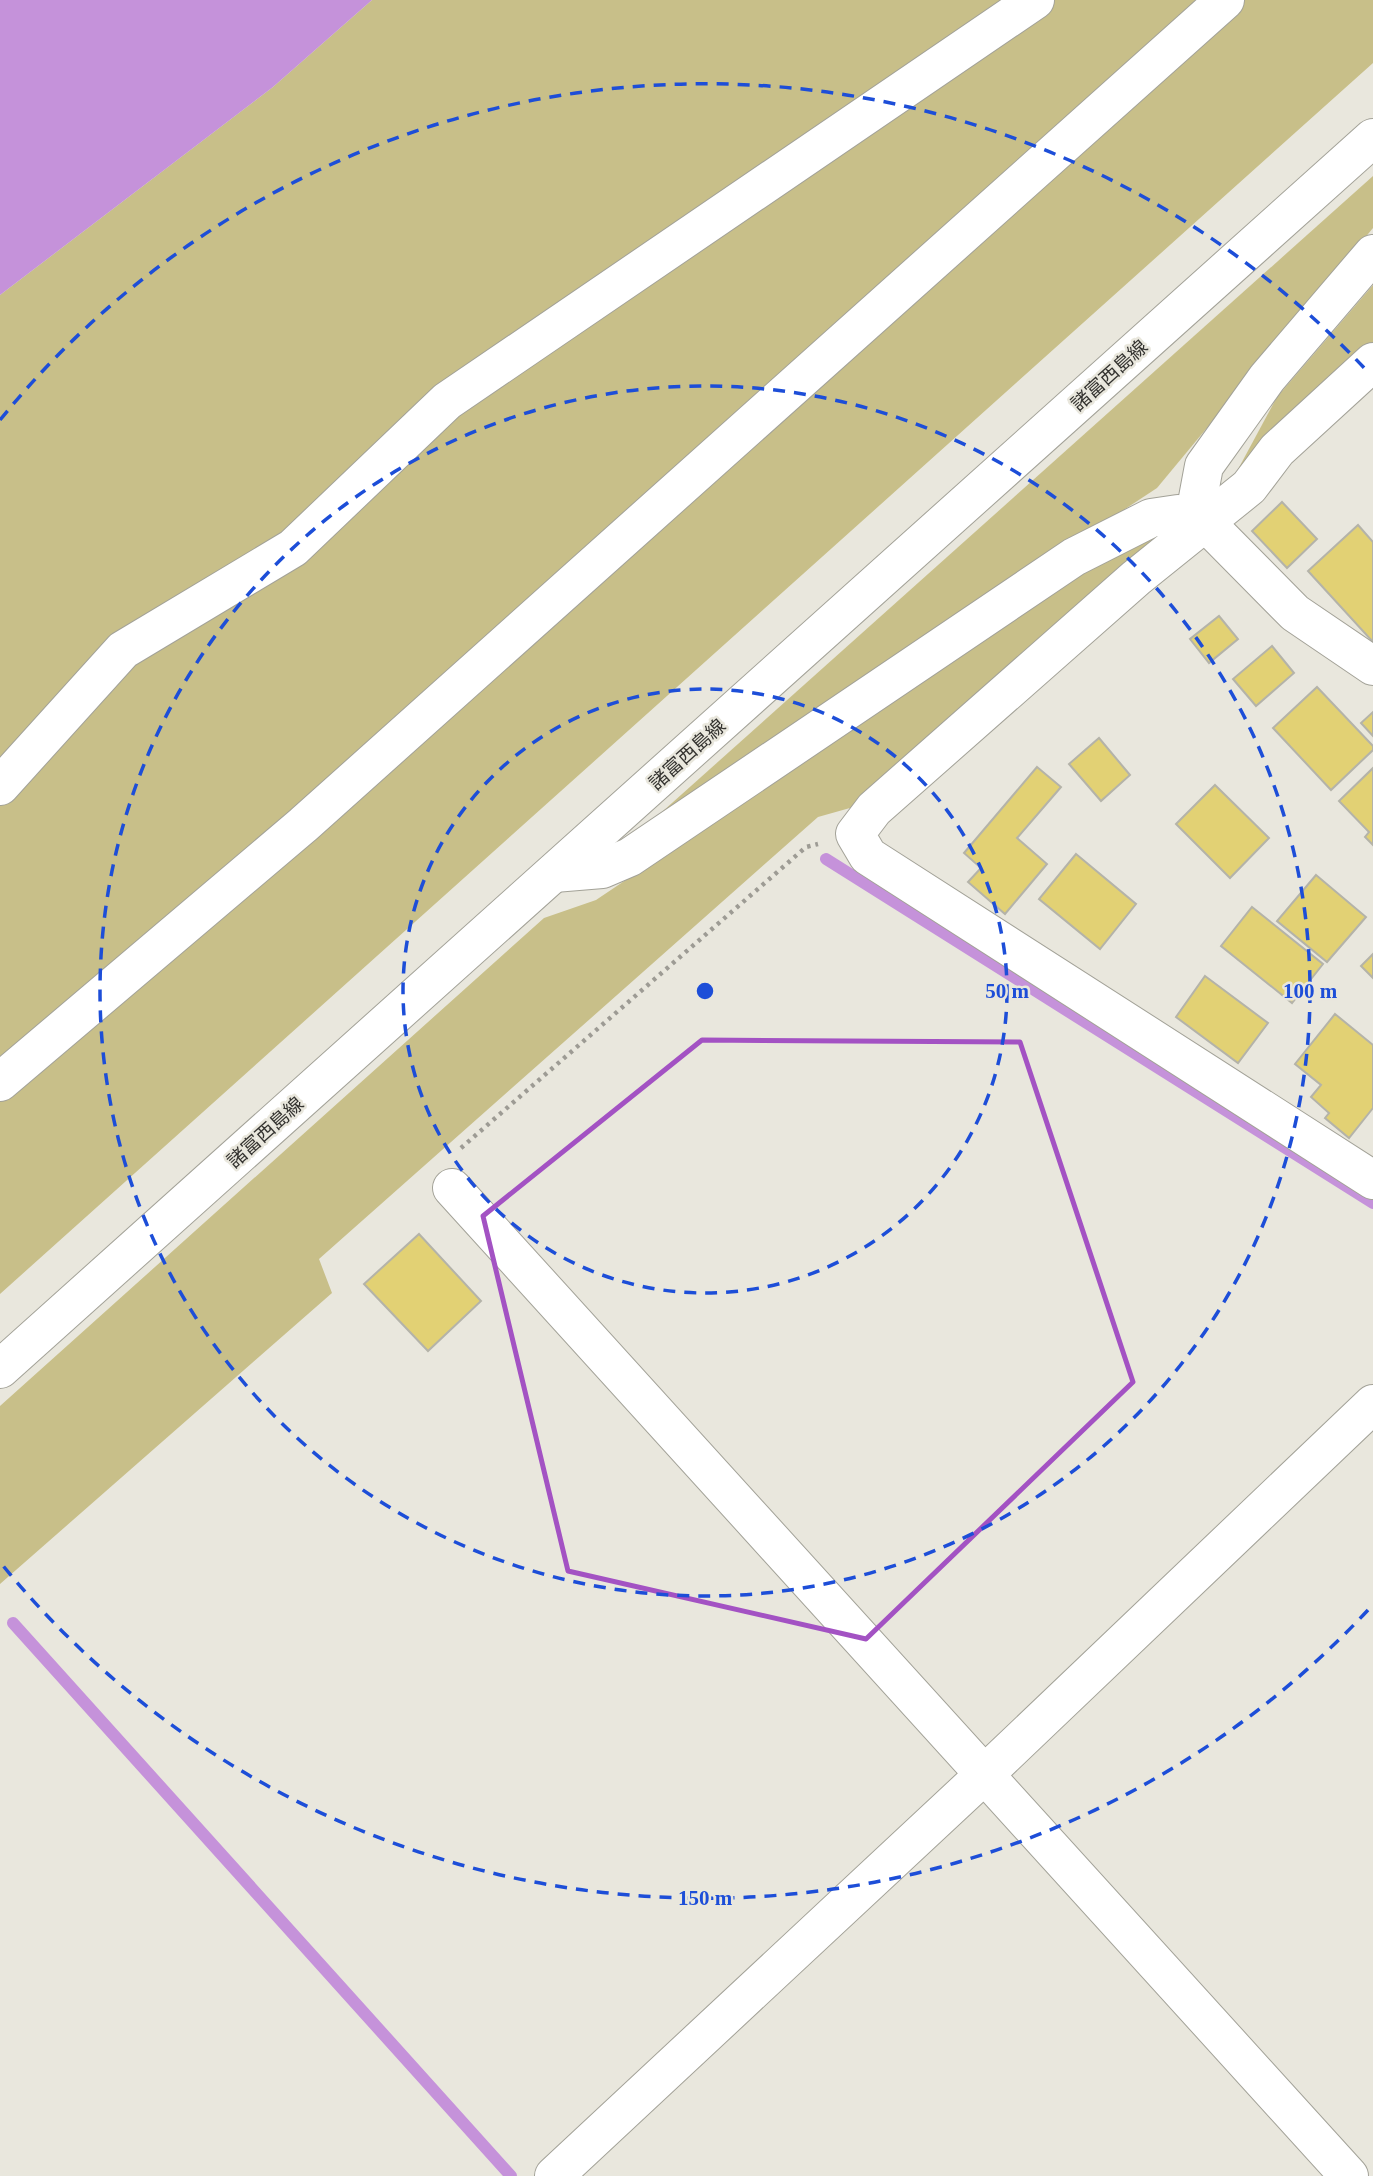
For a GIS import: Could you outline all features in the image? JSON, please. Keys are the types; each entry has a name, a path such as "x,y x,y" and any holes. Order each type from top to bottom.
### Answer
{"street":[{"path":"0,786 122,650 293,548 447,401 1035,0"},
{"path":"0,1082 303,825 1225,0"},
{"name":"諸富西島線","path":"0,1369 1373,138"},
{"path":"1373,254 1267,378 1204,466 1198,498 1205,522 1295,613 1373,666"},
{"path":"1373,362 1277,450 1248,487 1136,578 874,808 855,834 868,856 1373,1180"},
{"path":"554,873 602,869 630,857 1074,557 1151,518 1178,514 1205,522"},
{"path":"453,1188 1349,2176"},
{"path":"554,2176 985,1774 1373,1404"}],"path":[{"path":"453,1188 448,1160 458,1151 806,847 855,834"}],"highlighted area":[{"path":"702,1040 1020,1042 1133,1382 866,1639 568,1571 483,1216"}],"shaded area":[{"path":"0,0 372,0 273,87 0,295"},
{"path":"372,0 1373,0 1373,63 0,1294 0,295 273,87"},
{"path":"1373,176 1373,228 1157,488 653,820"},
{"path":"1373,285 1373,343 1236,473 1277,397"},
{"path":"1168,535 857,806 818,817 319,1259 332,1293 0,1584 0,1406 544,918 596,900 1120,548"}],"building":[{"path":"1282,502 1317,539 1287,568 1252,531"},
{"path":"1358,525 1373,542 1373,642 1308,571"},
{"path":"1219,616 1238,639 1209,663 1190,639"},
{"path":"1272,646 1294,673 1256,706 1233,679"},
{"path":"1317,687 1373,746 1373,750 1331,790 1273,728"},
{"path":"1373,712 1373,736 1361,723"},
{"path":"1099,738 1130,775 1101,801 1069,764"},
{"path":"1037,767 1061,787 1017,838 1047,864 1005,914 968,882 981,868 964,853"},
{"path":"1373,768 1373,845 1365,837 1369,832 1339,801"},
{"path":"1215,785 1269,838 1230,878 1176,824"},
{"path":"1076,854 1136,904 1100,949 1039,899"},
{"path":"1316,875 1366,917 1327,962 1277,921"},
{"path":"1252,907 1323,964 1292,1003 1221,946"},
{"path":"1373,954 1373,978 1361,966"},
{"path":"1205,976 1268,1023 1238,1063 1176,1017"},
{"path":"1335,1014 1373,1045 1373,1108 1349,1138 1325,1118 1329,1113 1311,1097 1321,1085 1295,1064"},
{"path":"419,1234 481,1301 428,1351 364,1284"}],"waterway":[{"path":"826,859 1373,1203"},
{"path":"13,1623 511,2176"}]}
